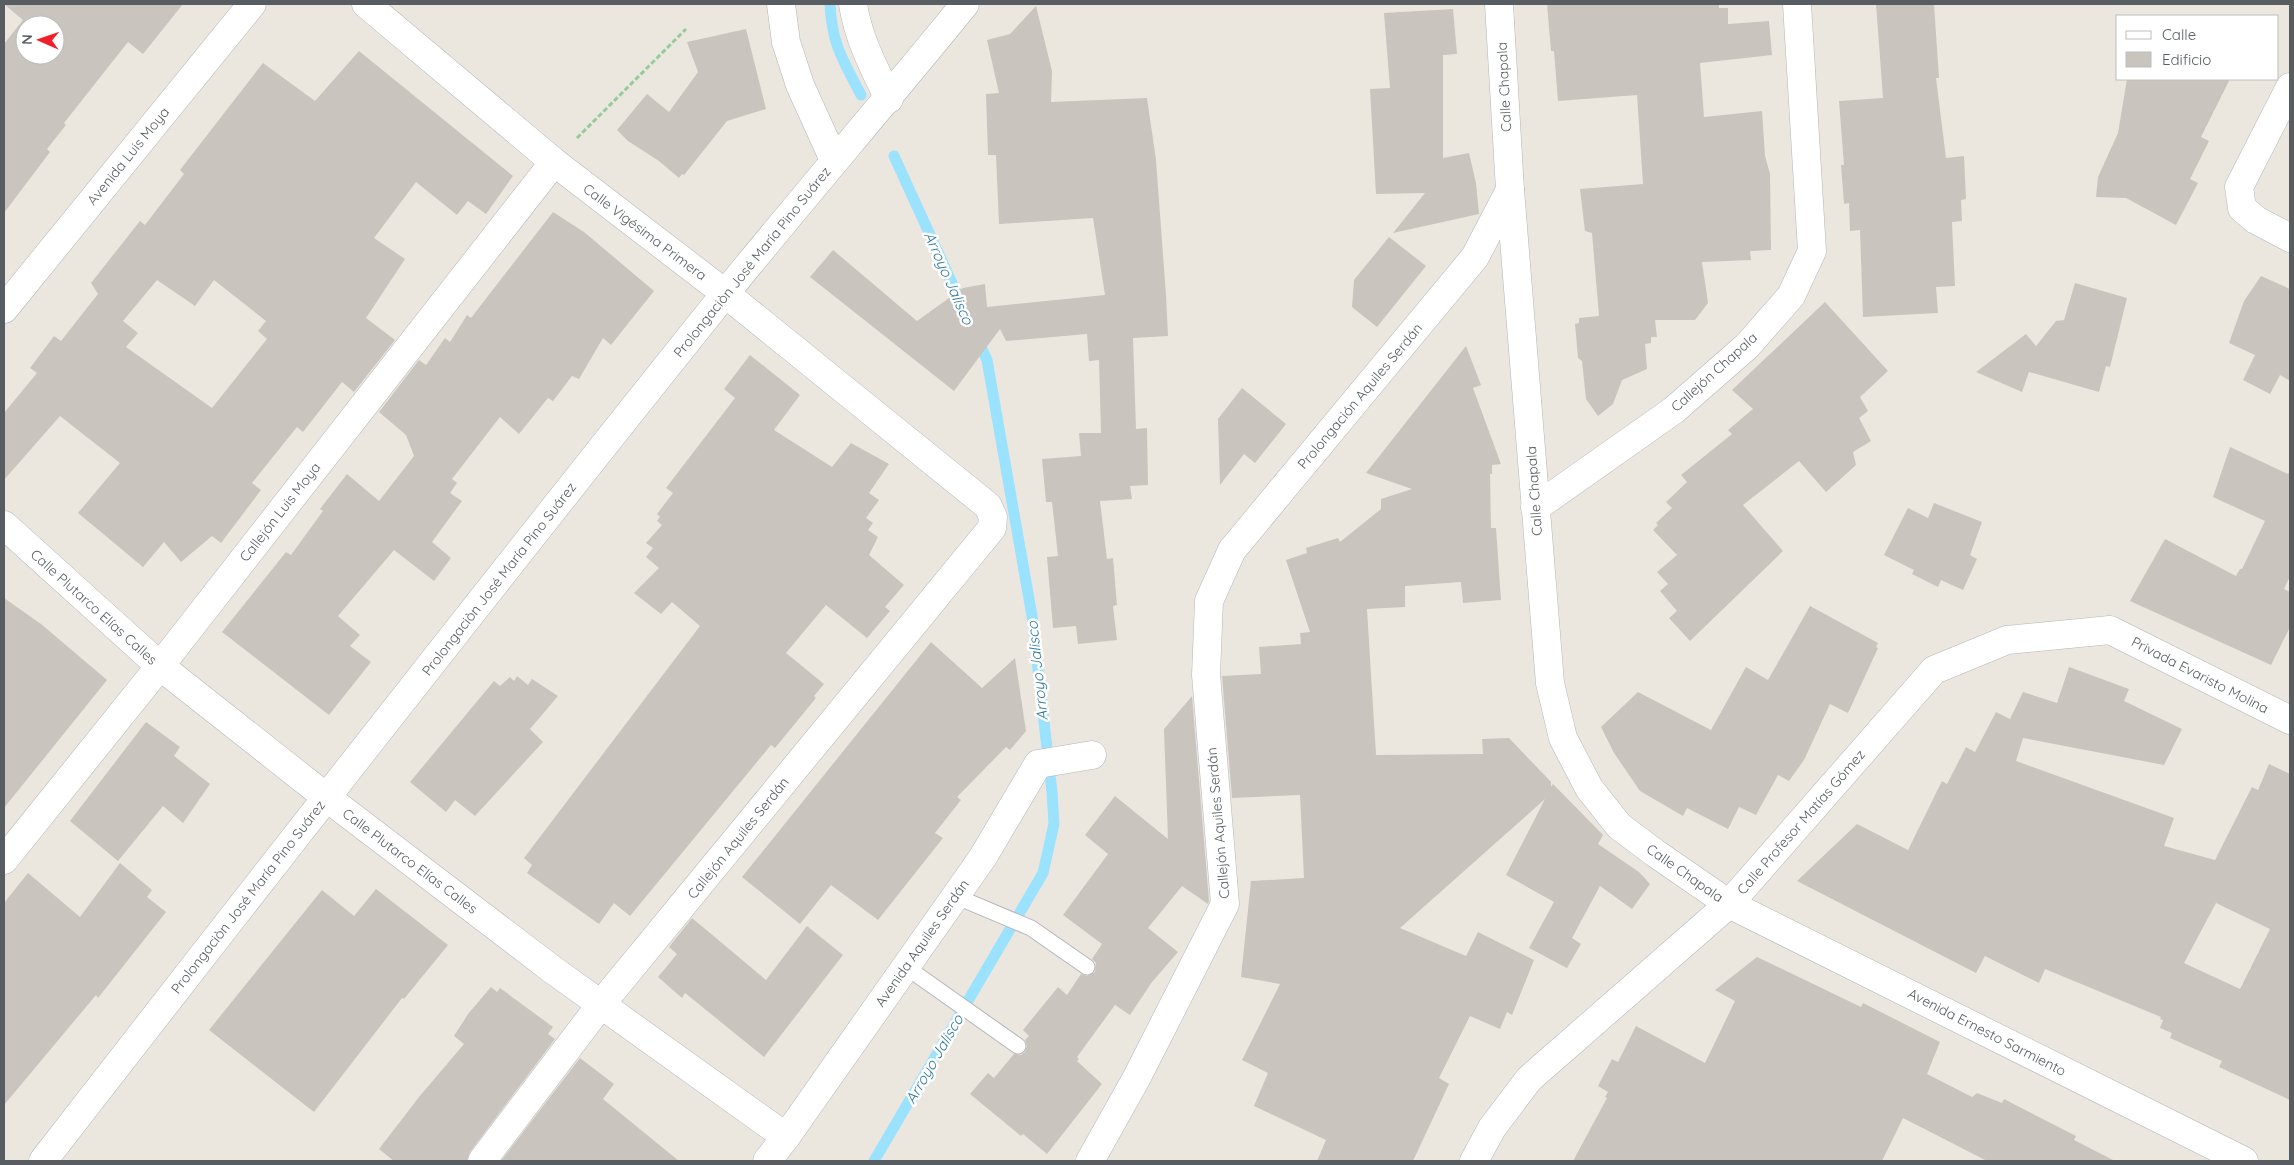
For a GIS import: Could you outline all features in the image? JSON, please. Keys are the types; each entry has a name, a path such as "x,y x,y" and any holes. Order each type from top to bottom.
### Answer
{"street":[{"name":"Avenida Luis Moya","path":"4,309 252,4"},
{"name":"Calle Vigésima Primera","path":"366,4 554,162 726,294 988,506 993,517"},
{"path":"781,4 786,42 800,85 834,160"},
{"path":"853,4 855,18 866,50 889,98"},
{"name":"Prolongaciòn José María Pino Suárez","path":"43,1161 326,797 726,294 834,160 889,98 965,4"},
{"name":"Calle Chapala","path":"1499,4 1510,190 1550,683 1563,738 1589,788 1619,826 1729,904"},
{"name":"Callejón Chapala","path":"1535,508 1674,410 1747,346 1791,296 1812,251 1797,4"},
{"path":"2290,87 2240,187 2242,208 2256,220 2290,238"},
{"name":"Callejón Luis Moya","path":"4,860 160,666 554,162"},
{"name":"Prolongación Aquiles Serdán","path":"1209,601 1232,550 1475,257 1510,190"},
{"name":"Callejón Aquiles Serdán","path":"482,1161 602,1003 992,528 993,517"},
{"name":"Calle Plutarco Elías Calles","path":"4,525 160,666 326,797 545,964 602,1003 786,1137"},
{"name":"Callejón Aquiles Serdán","path":"1090,1161 1136,1079 1226,904 1206,675 1209,601"},
{"name":"Calle Profesor Matías Gómez","path":"1474,1161 1492,1128 1529,1079 1729,904 1934,670 2007,640 2110,630"},
{"name":"Privada Evaristo Molina","path":"2110,630 2290,720"},
{"name":"Avenida Aquiles Serdán","path":"767,1161 786,1137 1050,762 1092,754"},
{"name":"Avenida Ernesto Sarmiento","path":"1729,904 2244,1161"}],"lane":[{"path":"955,896 1031,928 1087,968"},
{"path":"906,967 1018,1046"}],"path":[{"path":"554,162 686,29"}],"building":[{"path":"4,4 183,4 143,54 128,42 64,123 66,125 47,149 50,152 4,213 4,44 15,30 15,65 65,65 65,15 17,15"},
{"path":"1547,4 1719,4 1719,8 1728,8 1728,24 1769,21 1772,55 1700,63 1704,117 1762,111 1765,156 1770,174 1771,250 1750,251 1751,260 1702,262 1708,303 1695,320 1655,320 1657,337 1651,337 1651,343 1645,344 1647,369 1622,380 1613,404 1598,416 1586,399 1582,361 1578,358 1575,324 1579,323 1579,318 1599,316 1592,233 1585,231 1580,189 1643,184 1637,95 1558,101 1554,51 1551,51"},
{"path":"1876,4 1934,4 1939,78 1936,78 1946,158 1964,156 1966,199 1961,200 1962,221 1952,222 1955,286 1936,287 1938,313 1863,317 1860,230 1850,231 1849,203 1844,204 1841,165 1844,165 1839,101 1883,98"},
{"path":"1036,6 1052,71 1051,102 1147,98 1156,160 1166,295 1168,336 1133,338 1136,429 1147,428 1148,485 1130,486 1132,499 1100,501 1107,559 1113,558 1117,605 1113,606 1117,640 1078,644 1076,626 1053,628 1047,557 1058,556 1052,502 1046,502 1042,459 1081,456 1079,433 1101,433 1099,360 1089,361 1087,334 1006,341 1000,329 954,391 810,277 833,250 917,321 963,288 985,284 987,307 1105,295 1093,218 999,224 996,155 988,155 986,94 999,93 987,40 1010,34"},
{"path":"1453,9 1457,54 1443,55 1443,158 1469,153 1476,183 1479,214 1393,233 1425,193 1376,194 1370,89 1390,88 1384,13"},
{"path":"746,29 766,109 727,121 684,175 682,174 679,178 659,161 628,141 617,130 647,94 669,112 698,72 687,42"},
{"path":"359,51 513,176 486,214 468,201 457,215 416,182 374,238 405,259 366,318 395,340 354,392 342,382 303,432 297,427 252,483 261,490 221,543 212,536 181,562 164,542 143,567 78,513 120,463 60,416 4,480 4,413 37,373 30,368 54,336 61,341 98,294 91,283 140,221 145,225 184,174 180,170 263,63 315,101","holes":["157,280 195,306 214,280 266,321 258,331 267,339 212,408 126,347 138,333 123,321"]},
{"path":"2127,80 2230,80 2201,137 2209,141 2190,179 2198,183 2176,225 2126,198 2096,197 2098,177 2118,133"},
{"path":"553,212 584,232 654,291 611,345 603,338 579,379 572,376 553,401 548,398 519,434 500,417 452,479 457,483 450,493 462,501 432,542 451,558 434,581 394,550 338,616 360,635 350,646 371,662 329,715 222,632 286,552 291,555 323,511 320,509 347,474 379,501 414,456 406,435 379,412 419,360 426,365 445,338 450,342 467,315 471,318"},
{"path":"1389,237 1426,266 1377,327 1352,307 1354,280"},
{"path":"2261,276 2290,289 2290,381 2280,375 2270,394 2243,380 2255,355 2229,343 2244,301"},
{"path":"2075,283 2127,298 2110,367 2106,366 2099,392 2029,372 2022,392 1976,372 2026,334 2036,346 2056,321 2064,320"},
{"path":"1825,302 1888,371 1860,397 1868,411 1859,418 1871,441 1853,452 1856,465 1826,492 1799,461 1743,505 1783,551 1690,641 1669,618 1677,611 1660,591 1668,584 1657,572 1677,555 1653,530 1658,525 1656,523 1672,508 1666,502 1687,482 1681,475 1732,434 1728,430 1753,409 1732,390"},
{"path":"1466,346 1481,385 1473,388 1501,464 1492,465 1492,474 1490,474 1491,528 1496,528 1501,600 1463,603 1461,582 1405,586 1405,607 1367,609 1376,755 1483,754 1482,739 1509,738 1551,782 1551,787 1553,784 1603,835 1598,844 1639,872 1650,884 1632,909 1600,886 1572,938 1581,944 1567,968 1529,948 1554,902 1506,875 1545,799 1400,928 1466,956 1478,932 1534,960 1512,1015 1507,1012 1500,1029 1470,1016 1439,1078 1449,1084 1413,1161 1317,1161 1326,1140 1254,1106 1268,1073 1242,1060 1280,984 1241,977 1251,881 1304,878 1300,795 1232,798 1222,676 1261,674 1259,647 1301,644 1300,633 1310,632 1286,560 1307,553 1306,548 1338,538 1340,542 1381,509 1381,499 1412,489 1366,473"},
{"path":"750,355 800,395 774,430 832,467 851,443 889,464 869,493 879,500 866,518 873,523 868,530 878,537 869,555 904,585 885,607 890,611 867,638 826,605 786,653 824,684 814,696 816,698 775,748 771,745 630,916 614,903 599,924 527,873 532,865 524,858 700,626 672,602 661,614 634,593 659,568 646,557 653,548 646,543 662,525 657,521 660,517 657,514 673,493 666,488 735,398 724,389"},
{"path":"1242,388 1286,424 1255,463 1244,454 1220,485 1218,419"},
{"path":"2230,447 2288,474 2290,471 2290,576 2284,589 2290,592 2290,627 2271,665 2130,601 2165,539 2236,576 2240,569 2242,569 2265,521 2213,497"},
{"path":"1934,503 1982,522 1970,555 1977,559 1963,590 1941,580 1938,587 1912,574 1914,570 1884,555 1908,508 1928,518"},
{"path":"4,598 41,624 107,680 4,808"},
{"path":"1810,606 1878,643 1876,647 1878,648 1848,713 1830,704 1804,760 1789,781 1778,775 1756,815 1739,807 1728,829 1687,808 1683,816 1640,791 1614,753 1601,727 1638,692 1711,730 1746,667 1768,680"},
{"path":"931,642 982,688 1015,658 1026,731 1010,750 1006,747 957,797 961,800 935,833 943,838 878,920 831,885 800,924 742,877"},
{"path":"2069,667 2129,689 2124,701 2182,729 2164,765 2023,738 2016,761 2174,818 2164,846 2215,860 2252,787 2258,790 2269,764 2290,774 2290,1100 2219,1067 2222,1061 2170,1038 2172,1033 2160,1028 2163,1020 2160,1019 2161,1017 2045,969 2039,983 1985,956 1976,973 1797,881 1857,824 1908,850 1942,781 1947,784 1966,747 1975,752 1996,712 2010,719 2023,692 2057,703","holes":["2216,903 2270,929 2240,989 2184,963"]},
{"path":"517,676 528,685 532,679 558,696 530,729 543,742 475,816 455,800 446,812 410,782 494,681 500,686 510,677 514,681"},
{"path":"1192,696 1209,901 1208,904 1182,886 1148,928 1178,952 1152,982 1130,1015 1115,1005 1077,1057 1079,1059 1077,1061 1102,1084 1047,1154 1023,1134 1021,1136 970,1094 988,1073 994,1078 1014,1054 1021,1055 1025,1052 1027,1046 1025,1040 1029,1036 1023,1030 1058,987 1067,995 1081,974 1087,976 1095,972 1096,963 1092,959 1102,944 1063,915 1108,854 1085,835 1115,796 1168,839 1164,729"},
{"path":"146,722 180,747 174,756 210,784 183,823 163,806 118,861 70,821"},
{"path":"120,863 152,890 147,897 166,912 98,998 96,995 4,1105 4,903 28,873 80,917"},
{"path":"376,889 448,945 404,999 402,998 314,1112 209,1030 322,890 354,916"},
{"path":"692,918 766,980 807,926 843,955 764,1057 685,993 682,998 658,977 677,954 669,947"},
{"path":"1757,957 1861,1007 1863,1003 1940,1042 1927,1074 1972,1097 1977,1093 2002,1103 2004,1099 2076,1136 2074,1140 2115,1161 1987,1161 1903,1118 1882,1161 1573,1161 1607,1098 1605,1097 1608,1092 1598,1086 1612,1059 1618,1062 1636,1026 1705,1063 1735,1001 1715,990"},
{"path":"491,987 497,992 500,988 553,1027 548,1034 555,1039 470,1152 467,1161 394,1161 379,1149 419,1097 464,1044 454,1036 468,1014"},
{"path":"580,1058 614,1084 603,1099 679,1161 501,1161"}],"waterway":[{"name":"Arroyo Jalisco","path":"830,4 836,42 861,95"},
{"name":"Arroyo Jalisco","path":"894,156 962,305"},
{"name":"Arroyo Jalisco","path":"874,1161 1043,873 1054,824 1032,616 987,360 977,338"}]}
